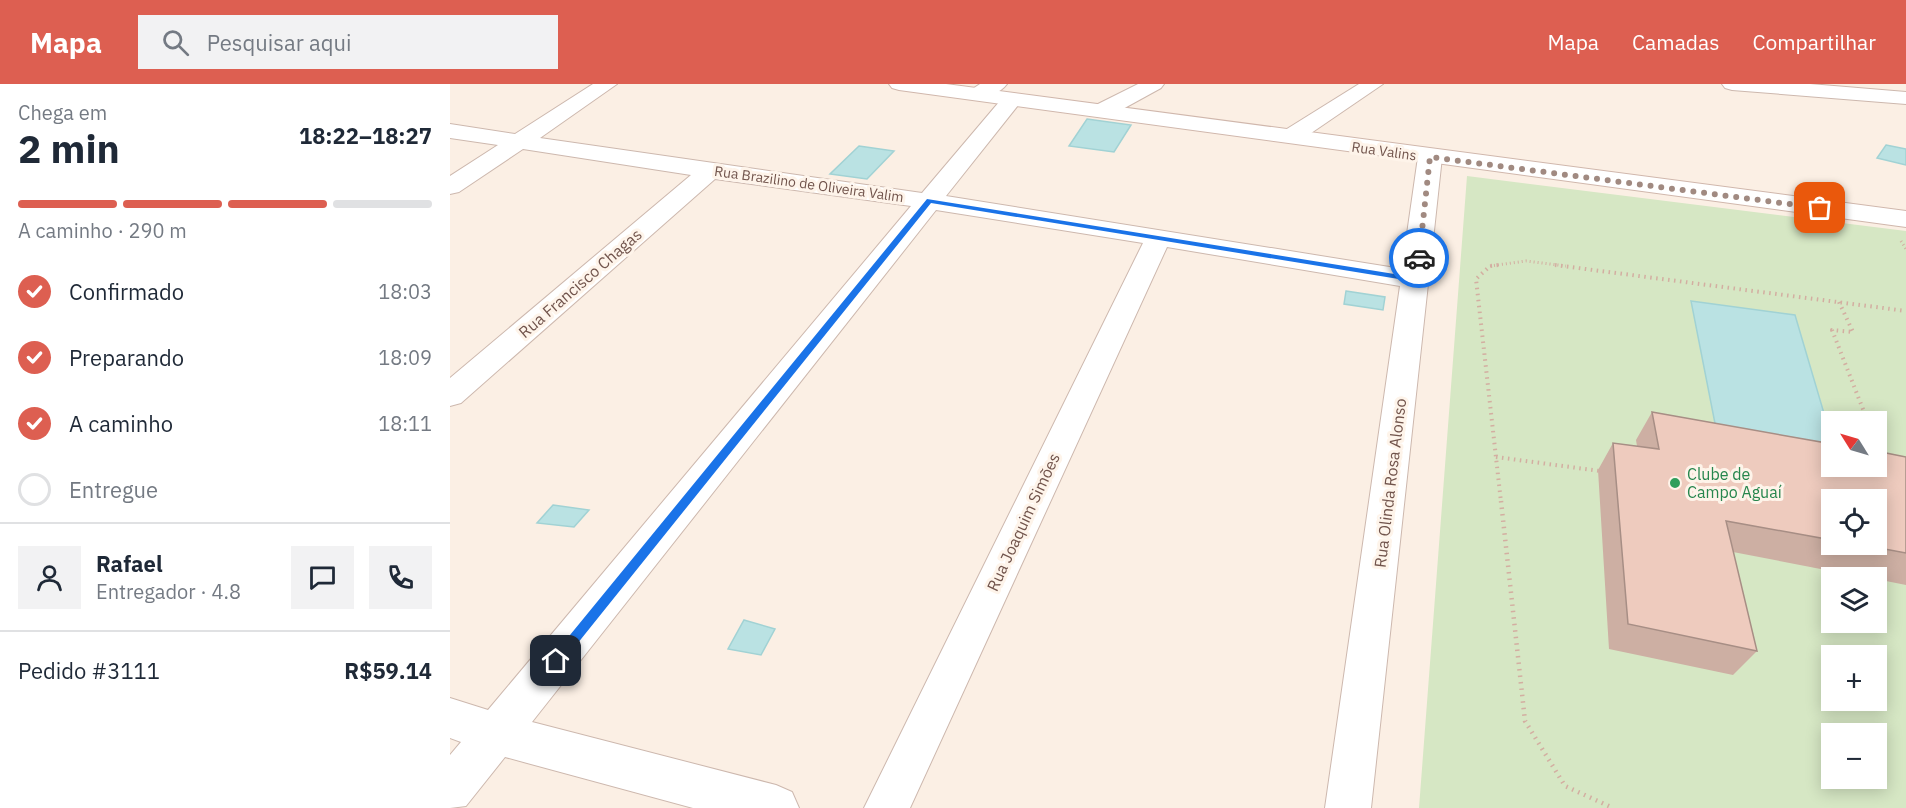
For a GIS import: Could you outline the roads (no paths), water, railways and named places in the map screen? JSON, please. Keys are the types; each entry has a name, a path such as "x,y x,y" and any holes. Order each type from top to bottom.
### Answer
{"street":[{"path":"450,187 607,84"},
{"name":"Rua Valins","path":"899,84 976,94 1005,91 1102,111 1430,157 1906,219"},
{"path":"1102,111 1154,84"},
{"path":"1290,137 1373,84"},
{"path":"1732,84 1906,98"},
{"path":"450,790 930,201 1005,91"},
{"name":"Rua Brazilino de Oliveira Valim","path":"450,131 710,171 930,201 1417,280"},
{"name":"Rua Olinda Rosa Alonso","path":"1348,808 1417,280 1430,157"},
{"name":"Rua Francisco Chagas","path":"450,395 710,171"},
{"name":"Rua Joaquim Simões","path":"887,808 1159,237"},
{"path":"450,718 497,734 776,808"}],"water":[{"path":"1087,119 1131,125 1114,152 1069,146"},
{"path":"1886,145 1906,149 1906,165 1877,158"},
{"path":"859,146 894,151 867,179 830,174"},
{"path":"1346,291 1385,297 1383,310 1344,304"},
{"path":"1691,301 1795,315 1823,411 1821,411 1821,469 1720,449"},
{"path":"553,505 589,510 574,527 537,523"},
{"path":"744,620 775,629 761,655 728,649"}],"place":[{"name":"Clube de Campo Aguaí","path":"1675,483"}]}
